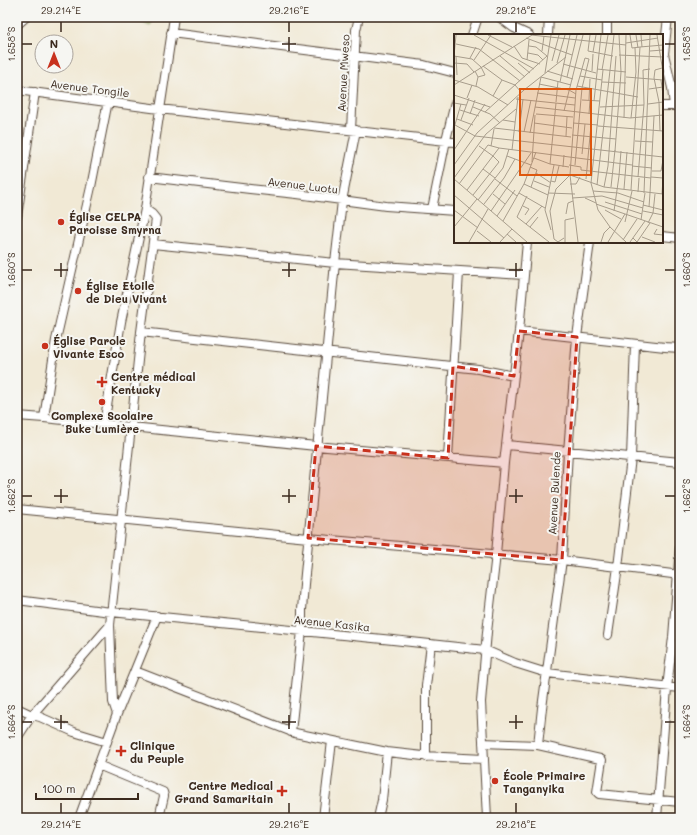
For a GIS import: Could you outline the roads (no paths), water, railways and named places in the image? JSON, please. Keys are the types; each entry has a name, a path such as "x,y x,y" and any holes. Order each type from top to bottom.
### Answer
{"street":[{"path":"17,25 26,17"},
{"path":"104,424 121,322 145,209 159,108 174,17"},
{"name":"Avenue Mweso","path":"291,732 302,631 302,610 316,446 334,263 353,130 356,30 359,17"},
{"path":"472,34 478,17"},
{"path":"499,17 514,28 527,34"},
{"path":"548,34 549,17"},
{"path":"607,17 607,34"},
{"path":"663,106 677,106 664,54 668,17"},
{"path":"171,34 424,65 454,73"},
{"name":"Avenue Tongile","path":"17,90 454,142"},
{"path":"17,217 35,92"},
{"path":"44,418 56,340 91,186 108,101"},
{"path":"432,210 454,107"},
{"name":"Avenue Luotu","path":"149,177 250,190 296,194 342,201 454,212"},
{"path":"117,714 113,702 110,626 130,427 156,219 145,209"},
{"path":"663,236 680,238"},
{"path":"487,818 482,702 485,650 527,243"},
{"name":"Avenue Bulende","path":"538,745 562,560 568,452 577,337 590,243"},
{"path":"153,244 334,263 524,276"},
{"path":"448,458 459,272"},
{"path":"519,331 680,348"},
{"path":"141,332 453,366 514,376"},
{"path":"608,635 631,458 635,344"},
{"path":"17,416 504,463"},
{"path":"506,445 680,462"},
{"path":"17,509 308,538 562,560 679,575"},
{"path":"657,818 667,688 679,575 680,547"},
{"name":"Avenue Kasika","path":"17,600 111,612 485,650 515,663 547,674 667,688 680,688"},
{"path":"79,818 117,714 157,616"},
{"path":"17,738 32,715 110,626"},
{"path":"426,757 426,686 431,644"},
{"path":"135,671 291,732 387,752 426,757 484,759"},
{"path":"17,708 74,732 107,742"},
{"path":"323,818 332,741"},
{"path":"483,743 538,745 601,759 597,792 599,794 680,802"},
{"path":"378,818 382,800 387,752"},
{"path":"98,765 163,792 164,796 160,817"}],"place":[{"name":"Église CELPA Paroisse Smyrna","path":"61,222"},
{"name":"Église Etoile de Dieu Vivant","path":"78,291"},
{"name":"Église Parole Vivante Esco","path":"45,346"},
{"name":"Centre médical Kentucky","path":"102,382"},
{"name":"Complexe Scolaire Buke Lumière","path":"102,402"},
{"name":"Clinique du Peuple","path":"121,751"},
{"name":"École Primaire Tanganyika","path":"495,781"},
{"name":"Centre Medical Grand Samaritain","path":"282,791"}]}
